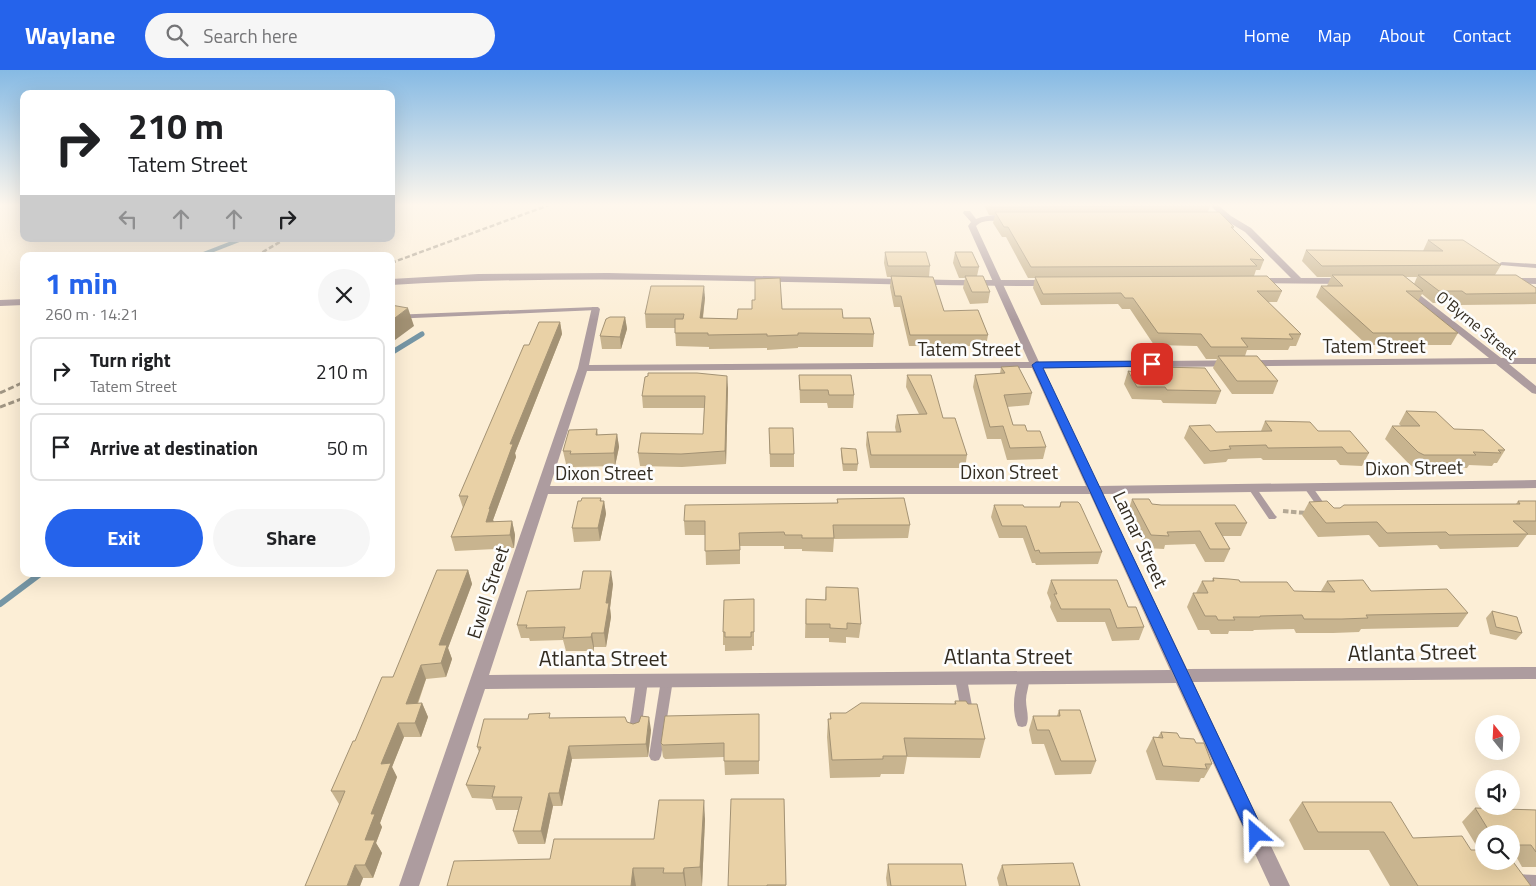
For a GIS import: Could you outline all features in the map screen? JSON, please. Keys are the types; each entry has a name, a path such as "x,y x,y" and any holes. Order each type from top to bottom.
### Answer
{"street":[{"name":"Lamar Street","path":"980,243 1280,886"},
{"path":"1261,243 1299,281"},
{"path":"395,282 478,277 608,276 1057,283"},
{"path":"1250,281 1354,281"},
{"path":"1497,281 1536,281"},
{"name":"O'Byrne Street","path":"1419,282 1400,282 1536,391"},
{"path":"0,303 20,302"},
{"name":"Ewell Street","path":"409,886 583,368 595,309"},
{"name":"Tatem Street","path":"583,368 1536,361"},
{"name":"Dixon Street","path":"542,490 1096,490 1536,484"},
{"name":"Atlanta Street","path":"479,682 1536,673"}],"lane":[{"path":"1502,264 1536,266"},
{"path":"395,317 595,309"},
{"path":"1308,487 1328,515"},
{"path":"1252,488 1272,517"},
{"path":"961,678 968,716"},
{"path":"1022,722 1020,699 1024,678"},
{"path":"655,756 667,680"},
{"path":"636,730 642,681"},
{"path":"1507,870 1517,884 1536,882"}],"path":[{"path":"1265,507 1284,512 1328,515"}],"building":[{"path":"1017,243 1247,243 1264,260 1250,259 1257,266 1031,267"},
{"path":"1432,243 1468,243 1501,265 1322,266 1306,250 1443,251"},
{"path":"885,252 926,252 930,266 888,266"},
{"path":"955,252 972,252 979,267 961,267"},
{"path":"1332,275 1403,275 1423,291 1406,291 1458,333 1373,333 1321,286 1343,286"},
{"path":"1418,275 1516,275 1536,288 1536,293 1466,294 1462,291 1439,291"},
{"path":"891,276 933,277 944,311 978,310 988,335 910,335 901,296 895,296"},
{"path":"965,276 983,276 990,292 972,292"},
{"path":"1267,276 1282,291 1257,291 1301,334 1289,334 1293,339 1241,338 1248,347 1211,347 1201,334 1158,333 1133,298 1125,298 1121,293 1043,294 1035,277"},
{"path":"780,278 782,309 842,309 843,318 870,318 874,334 798,333 798,335 767,336 767,334 708,335 708,333 675,333 675,319 683,319 684,314 645,314 651,286 704,286 700,318 737,319 738,309 752,309 752,300 755,300 755,279"},
{"path":"395,306 408,308 395,318"},
{"path":"610,317 625,317 620,337 600,336 606,319"},
{"path":"539,322 560,322 510,444 513,444 486,522 512,521 510,535 451,537 468,496 459,496 524,345 529,345"},
{"path":"1218,356 1257,356 1278,381 1237,381"},
{"path":"1018,366 1032,393 1004,395 1013,425 1025,425 1027,431 1040,431 1046,447 1010,448 1003,426 990,427 975,375 1005,373 1001,367"},
{"path":"1154,367 1205,368 1221,391 1167,390 1165,387 1137,387 1128,371 1155,370"},
{"path":"648,373 697,373 727,376 725,451 681,454 638,453 641,433 703,434 705,396 642,396 645,377 648,376"},
{"path":"799,375 851,375 854,395 829,395 828,390 800,390"},
{"path":"907,375 931,375 943,418 955,418 967,455 871,455 867,432 901,432 897,415 927,414"},
{"path":"1406,411 1436,412 1454,429 1483,430 1505,450 1498,450 1501,453 1473,452 1476,455 1424,455 1418,452 1392,426 1420,426"},
{"path":"1265,421 1310,422 1318,431 1350,431 1369,453 1347,453 1342,447 1268,448 1266,445 1229,446 1231,449 1210,451 1189,426 1210,425 1216,432 1272,431"},
{"path":"769,428 793,428 794,454 770,454"},
{"path":"597,429 596,435 617,434 614,453 570,454 571,451 563,451 569,430"},
{"path":"841,448 856,449 858,464 843,464"},
{"path":"582,498 601,498 600,501 604,501 598,528 572,528 578,501 581,501"},
{"path":"904,498 910,525 833,525 834,538 802,538 802,535 785,535 784,532 739,533 740,550 705,551 705,521 684,521 685,505 838,503 837,499"},
{"path":"1132,499 1149,499 1152,504 1161,505 1235,505 1247,523 1215,523 1230,549 1210,549 1200,531 1167,532 1169,536 1151,535"},
{"path":"1327,501 1334,508 1340,508 1344,505 1520,504 1518,501 1536,501 1536,521 1513,521 1528,534 1449,535 1446,532 1387,533 1377,522 1326,523 1309,502"},
{"path":"1061,502 1078,502 1080,504 1102,552 1040,553 1039,550 1035,551 1026,526 1002,526 994,505 1060,507"},
{"path":"437,570 468,570 439,645 447,645 441,663 421,665 406,704 422,703 415,723 398,723 381,764 391,763 371,814 375,814 365,840 375,840 365,865 355,865 347,886 305,886 345,791 331,791 382,677 393,677"},
{"path":"583,571 611,571 606,603 609,603 604,633 592,633 591,637 563,638 565,627 526,628 527,625 517,625 527,591 580,589"},
{"path":"1213,578 1239,580 1240,582 1287,582 1294,591 1335,592 1327,581 1363,580 1371,591 1447,589 1468,613 1366,615 1368,618 1342,619 1304,619 1302,615 1260,616 1233,617 1235,620 1218,620 1216,616 1205,616 1193,593 1208,593 1202,581 1214,581"},
{"path":"1051,580 1117,580 1128,607 1136,607 1144,627 1117,628 1110,609 1061,609 1054,594 1057,594"},
{"path":"826,587 858,588 861,624 847,623 847,629 830,628 830,624 806,624 806,599 826,600"},
{"path":"754,599 754,632 751,632 751,637 725,637 725,632 723,632 724,600"},
{"path":"1492,611 1517,617 1522,633 1496,627"},
{"path":"955,701 977,704 985,739 904,738 907,756 883,756 883,759 832,760 828,719 831,719 830,713 846,713 861,703 956,704"},
{"path":"1059,710 1080,710 1096,761 1061,761 1049,730 1037,730 1033,716 1060,716"},
{"path":"550,713 549,718 625,717 627,722 633,724 639,722 641,716 649,717 646,744 569,746 559,793 549,793 541,831 513,831 522,797 492,797 495,786 466,785 481,747 477,747 484,719 528,719 529,714"},
{"path":"759,714 759,761 724,761 724,743 663,745 661,743 665,716"},
{"path":"1161,732 1177,733 1180,738 1194,739 1196,743 1204,743 1212,764 1205,764 1207,769 1163,766 1153,737 1163,738"},
{"path":"731,799 784,799 786,885 728,886"},
{"path":"659,800 704,800 700,867 684,868 683,873 663,873 664,868 633,868 631,886 447,886 454,861 550,859 554,839 654,839"},
{"path":"1302,802 1391,802 1413,838 1462,836 1471,850 1475,850 1475,870 1519,870 1531,886 1418,886 1384,832 1318,832"},
{"path":"1520,809 1536,810 1536,852 1531,845 1520,845 1520,825 1485,825 1479,815 1520,815"},
{"path":"1073,863 1080,886 1007,886 1002,865"},
{"path":"888,864 962,864 966,886 891,886"}],"waterway":[{"path":"208,252 231,243"},
{"path":"395,351 422,334"},
{"path":"0,604 36,577"}],"railway":[{"path":"263,252 278,243"},
{"path":"395,262 445,243"},
{"path":"0,393 20,384"},
{"path":"0,407 20,400"}],"route":[{"path":"1152,364 1036,365 1256,834"}]}
